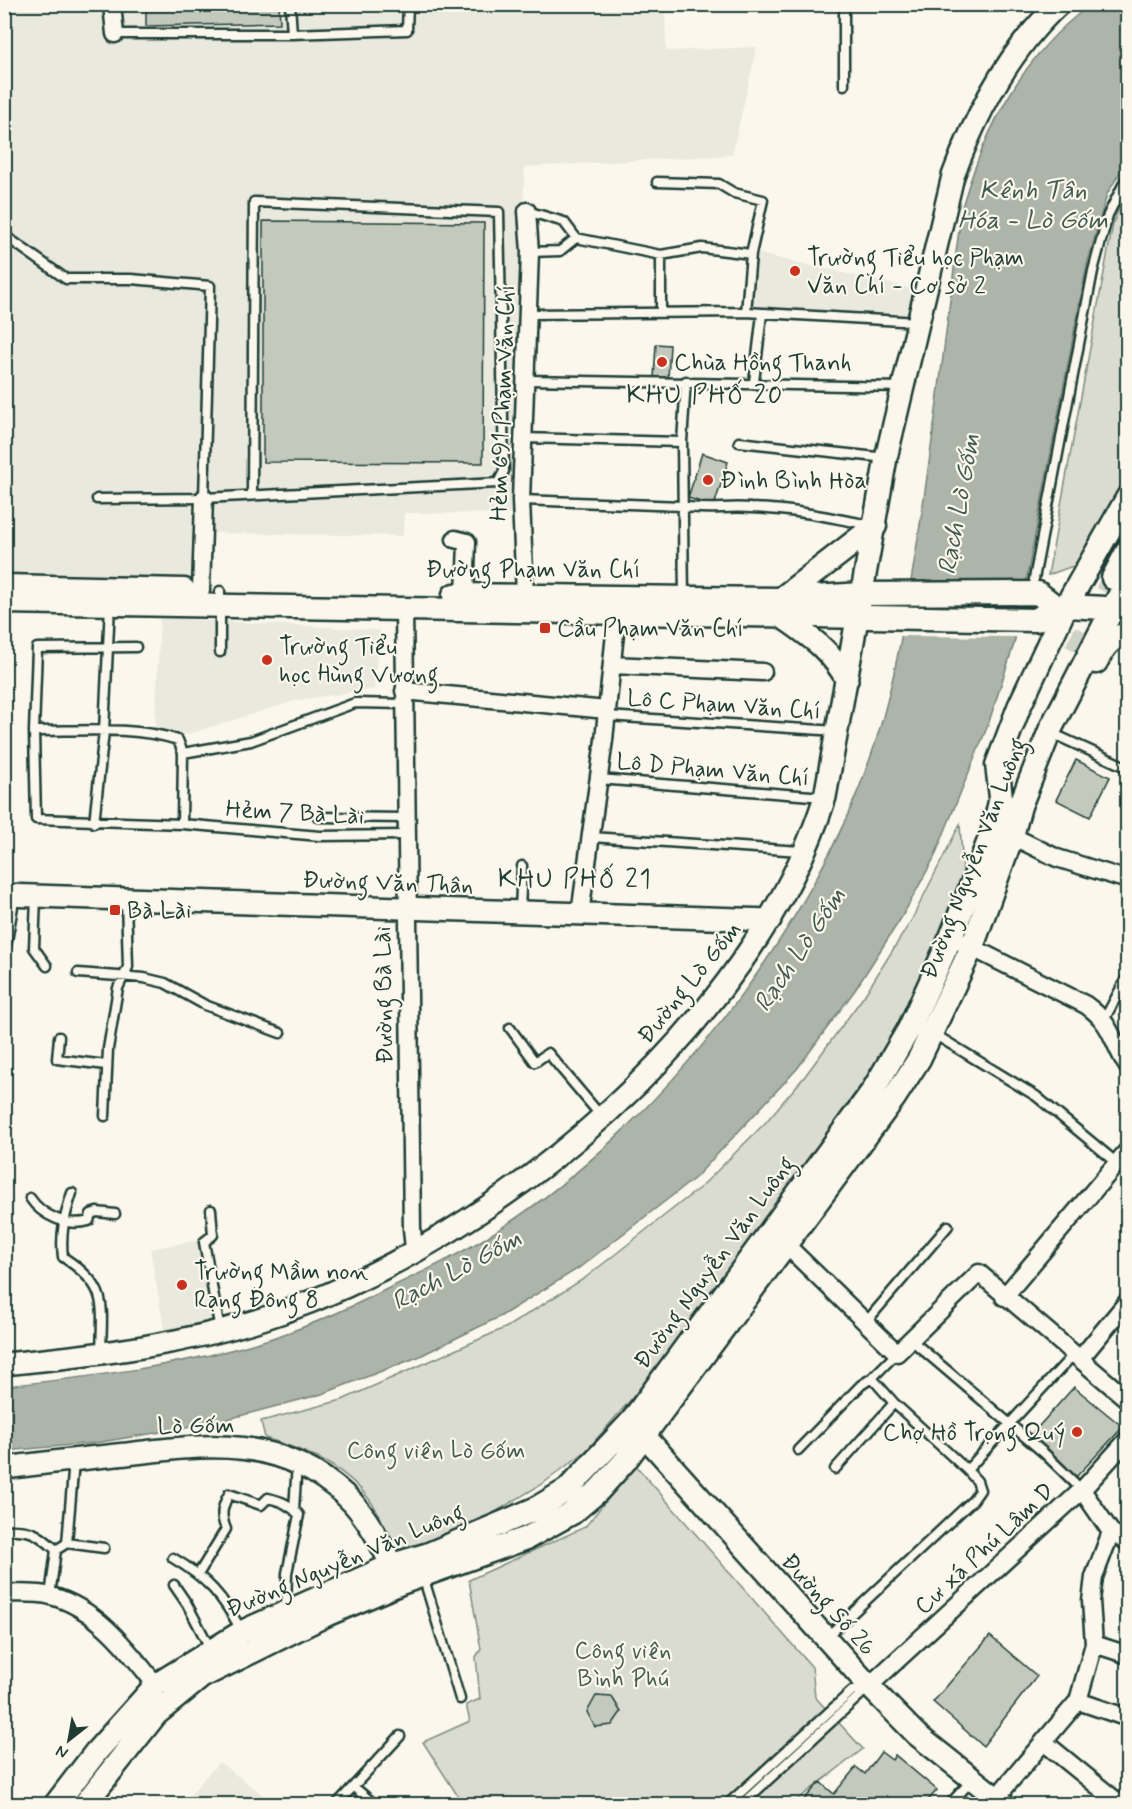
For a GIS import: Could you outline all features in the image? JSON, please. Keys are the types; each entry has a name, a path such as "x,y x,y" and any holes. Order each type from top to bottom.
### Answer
{"main road":[{"name":"Đường Nguyễn Văn Luông","path":"778,1237 894,1098 932,1033 972,947 1012,836 1011,802 997,765 1061,606 1128,496"},
{"path":"1114,576 1128,524"},
{"path":"781,608 875,526"},
{"path":"1114,576 1128,550"},
{"name":"Đường Nguyễn Văn Luông","path":"56,1804 96,1752 156,1684 211,1649 286,1612 396,1574 423,1576 527,1538 572,1513 598,1491 638,1429 778,1237 872,1092 909,1029 951,938 994,828 1011,802 1067,694 1120,609 1114,576"},
{"name":"Đường Phạm Văn Chí","path":"4,586 404,602 617,614 781,608 863,594 1036,586"},
{"path":"1036,586 1061,606 1120,609"},
{"name":"Đường Phạm Văn Chí","path":"4,602 110,605 214,596"},
{"name":"Đường Phạm Văn Chí","path":"404,602 465,596 684,597 858,618 1036,620 1061,606"},
{"path":"1011,802 1035,791 1080,691 1103,648 1115,636 1128,634"},
{"path":"1011,802 1024,783 1070,647"},
{"name":"Đường Nguyễn Văn Luông","path":"85,1804 156,1714 201,1677 328,1614 429,1554 535,1509 567,1490 638,1429"}],"street":[{"path":"112,4 115,34"},
{"name":"Đường Lò Gốm","path":"4,1364 101,1354 220,1331 317,1299 414,1249 504,1193 601,1117 638,1083 703,1013 770,920 804,852 825,797 886,458 944,206 964,145 1000,78 1022,46 1059,4"},
{"name":"Hẻm 691 Phạm Văn Chí","path":"525,596 521,500 529,314 530,252 527,211"},
{"path":"204,498 214,596"},
{"path":"455,539 467,543 465,596"},
{"name":"Đường Bà Lài","path":"404,602 414,1249"},
{"path":"781,608 835,659 847,680"},
{"path":"580,914 599,779 617,614"},
{"path":"612,665 763,672"},
{"path":"404,698 607,713"},
{"path":"1012,836 1057,858 1128,880"},
{"name":"Đường Văn Thân","path":"10,895 407,906 770,920"},
{"path":"951,938 1086,1005 1104,1020 1128,1067"},
{"path":"1004,1297 1122,1157"},
{"path":"778,1237 897,1353 979,1273 1004,1297 1128,1401"},
{"path":"1077,1357 1128,1301"},
{"name":"Đường Số 26","path":"638,1429 869,1686 916,1734 1000,1801"},
{"name":"Cư xá Phú Lâm D","path":"869,1686 1082,1490 1128,1439"},
{"name":"Lò Gốm","path":"4,1468 202,1445 238,1447 276,1455 314,1470 347,1497 370,1527 396,1574"},
{"path":"1082,1490 1111,1532 1128,1542"},
{"path":"1000,1801 1078,1701 1094,1644 1091,1601 1094,1577 1111,1532"},
{"path":"4,1593 50,1596 72,1605 113,1633 156,1684"},
{"path":"1094,1644 1128,1655"},
{"path":"1078,1701 1128,1718"},
{"path":"1045,1743 1120,1804"}],"lane":[{"path":"290,4 292,34"},
{"path":"115,34 292,34 407,30 408,4"},
{"path":"844,4 844,85"},
{"path":"1036,586 1093,270 1108,215 1128,175"},
{"path":"657,182 719,184 734,193 763,200 751,254 746,312"},
{"path":"97,499 204,498 498,483 504,471 499,212 254,202 252,494"},
{"path":"527,211 564,222 576,238 662,255 702,248 751,254"},
{"path":"4,235 66,279 131,279 210,286 204,498"},
{"path":"530,252 560,251 576,238"},
{"path":"661,313 662,255"},
{"path":"529,314 746,312 918,322"},
{"path":"754,382 762,314"},
{"path":"527,380 754,382 902,387"},
{"path":"684,597 682,441 686,381"},
{"path":"522,438 682,441"},
{"path":"739,442 886,458"},
{"path":"521,500 682,506 699,510 748,507 802,511 875,526"},
{"path":"214,596 220,652"},
{"path":"94,823 104,731 110,647 110,605"},
{"path":"136,647 37,648 34,731 104,731 164,735 178,740 183,753 182,824"},
{"path":"183,753 251,741 356,704 404,698"},
{"name":"Lô C Phạm Văn Chí","path":"607,713 838,731"},
{"name":"Hẻm 7 Bà Lài","path":"34,731 36,819 94,823 182,824 320,837 406,827"},
{"path":"1060,737 1128,768"},
{"name":"Lô D Phạm Văn Chí","path":"599,779 825,797"},
{"path":"318,817 406,827"},
{"path":"591,837 804,852"},
{"path":"520,912 522,866"},
{"path":"4,958 10,895"},
{"path":"36,897 34,948 46,966"},
{"path":"105,1116 106,1065 118,988 128,967 125,899"},
{"path":"78,973 144,978 165,983 205,1005 280,1033"},
{"path":"1104,1020 1128,975"},
{"path":"510,1028 535,1062 548,1053 601,1117"},
{"path":"932,1033 1036,1096 1122,1157"},
{"path":"59,1037 57,1059 106,1065"},
{"path":"72,1192 63,1219 61,1242 63,1257 84,1271 102,1297 101,1354"},
{"path":"30,1198 48,1217 79,1224 89,1221 92,1214 97,1212 115,1214"},
{"path":"211,1210 213,1235 204,1242 220,1331"},
{"path":"866,1322 948,1226"},
{"path":"910,1339 1044,1453 1082,1490"},
{"path":"798,1450 861,1385 872,1378 897,1353"},
{"path":"967,1470 1077,1357"},
{"path":"826,1638 973,1500 980,1490 977,1481 967,1470 894,1403 872,1378"},
{"path":"835,1469 894,1403"},
{"path":"67,1543 74,1460"},
{"path":"294,1509 297,1464"},
{"path":"199,1573 226,1529 222,1518 222,1508 229,1494 261,1505 268,1498 294,1509 299,1515 287,1573 286,1612"},
{"path":"4,1530 27,1529 43,1538 56,1550"},
{"path":"56,1550 67,1543 104,1548"},
{"path":"50,1596 56,1550"},
{"path":"173,1558 199,1573 225,1599 242,1632"},
{"path":"423,1576 460,1699"},
{"path":"174,1585 211,1649"},
{"path":"728,1804 852,1691 869,1686"},
{"path":"742,1804 869,1686"},
{"path":"337,1804 400,1736"},
{"path":"951,1804 973,1780"},
{"path":"354,1787 374,1804"}],"shaded area":[{"path":"5,5 665,5 666,51 757,47 732,155 525,167 518,307 515,514 404,513 403,536 210,533 208,581 5,575"},
{"name":"Trường Tiểu học Phạm Văn Chí - Cơ sở 2","path":"755,253 919,290 912,316 750,306"},
{"name":"Trường Tiểu học Hùng Vương","path":"160,618 380,630 374,689 298,700 182,736 155,728"},
{"name":"Trường Mầm non Rạng Đông 8","path":"200,1240 215,1322 165,1333 150,1249"},
{"path":"219,1762 275,1804 182,1804"}],"green space":[{"path":"1127,188 1127,476 1076,565 1048,575 1113,224"},
{"name":"Công viên Lò Gốm","path":"960,824 964,888 884,1052 698,1316 586,1451 545,1482 492,1514 399,1557 374,1506 352,1481 312,1455 265,1438 261,1421 342,1400 507,1327 585,1278 702,1186 765,1123 805,1076 864,996 911,921"},
{"name":"Công viên Bình Phú","path":"637,1467 812,1667 815,1697 863,1749 792,1804 463,1804 423,1742 470,1721 466,1705 480,1699 476,1657 481,1649 469,1580 585,1527 629,1472"}],"water":[{"name":"Kênh Tân Hóa - Lò Gốm","path":"1090,5 1127,5 1127,161 1107,194 1087,265 1014,644 988,725 934,858 903,915 855,990 797,1069 695,1178 579,1268 501,1316 418,1357 322,1394 209,1424 95,1443 5,1451 5,1386 163,1365 273,1338 357,1304 443,1262 482,1240 556,1189 615,1138 671,1081 724,1018 772,952 813,884 848,814 875,744 900,645 913,569 930,460 962,207 971,178 995,121 1026,70 1045,46"}],"pier":[{"path":"1030,581 1018,637 899,636 908,584"}],"building":[{"path":"146,4 279,4 280,23 146,26"},
{"path":"263,221 484,223 483,463 263,462"},
{"name":"Chùa Hồng Thanh","path":"656,344 670,345 668,379 654,378"},
{"name":"Đình Bình Hòa","path":"702,453 728,462 714,506 688,498"},
{"path":"1076,760 1110,777 1090,817 1056,800"},
{"name":"Chợ Hồ Trọng Quý","path":"1074,1387 1123,1427 1076,1477 1030,1436"},
{"path":"990,1636 1037,1676 983,1746 933,1702"},
{"path":"596,1696 612,1697 621,1712 612,1725 595,1727 587,1712"},
{"path":"881,1752 892,1760 895,1755 937,1790 925,1804 800,1804 820,1782 834,1794 856,1767 865,1774"}],"tunnel":[{"path":"1075,651 1113,578"}],"place":[{"name":"Trường Tiểu học Phạm Văn Chí - Cơ sở 2","path":"795,271"},
{"name":"Chùa Hồng Thanh","path":"662,362"},
{"name":"Đình Bình Hòa","path":"708,480"},
{"name":"Cầu Phạm Văn Chí","path":"545,628"},
{"name":"Trường Tiểu học Hùng Vương","path":"267,660"},
{"name":"Bà Lài","path":"115,910"},
{"name":"Trường Mầm non Rạng Đông 8","path":"182,1285"},
{"name":"Chợ Hồ Trọng Quý","path":"1077,1432"}],"district":[{"name":"KHU PHỐ 20","path":"705,394"},
{"name":"KHU PHỐ 21","path":"575,878"}],"water label":[{"name":"Rạch Lò Gốm","path":"958,504"},
{"name":"Rạch Lò Gốm","path":"799,949"},
{"name":"Rạch Lò Gốm","path":"456,1269"}]}
